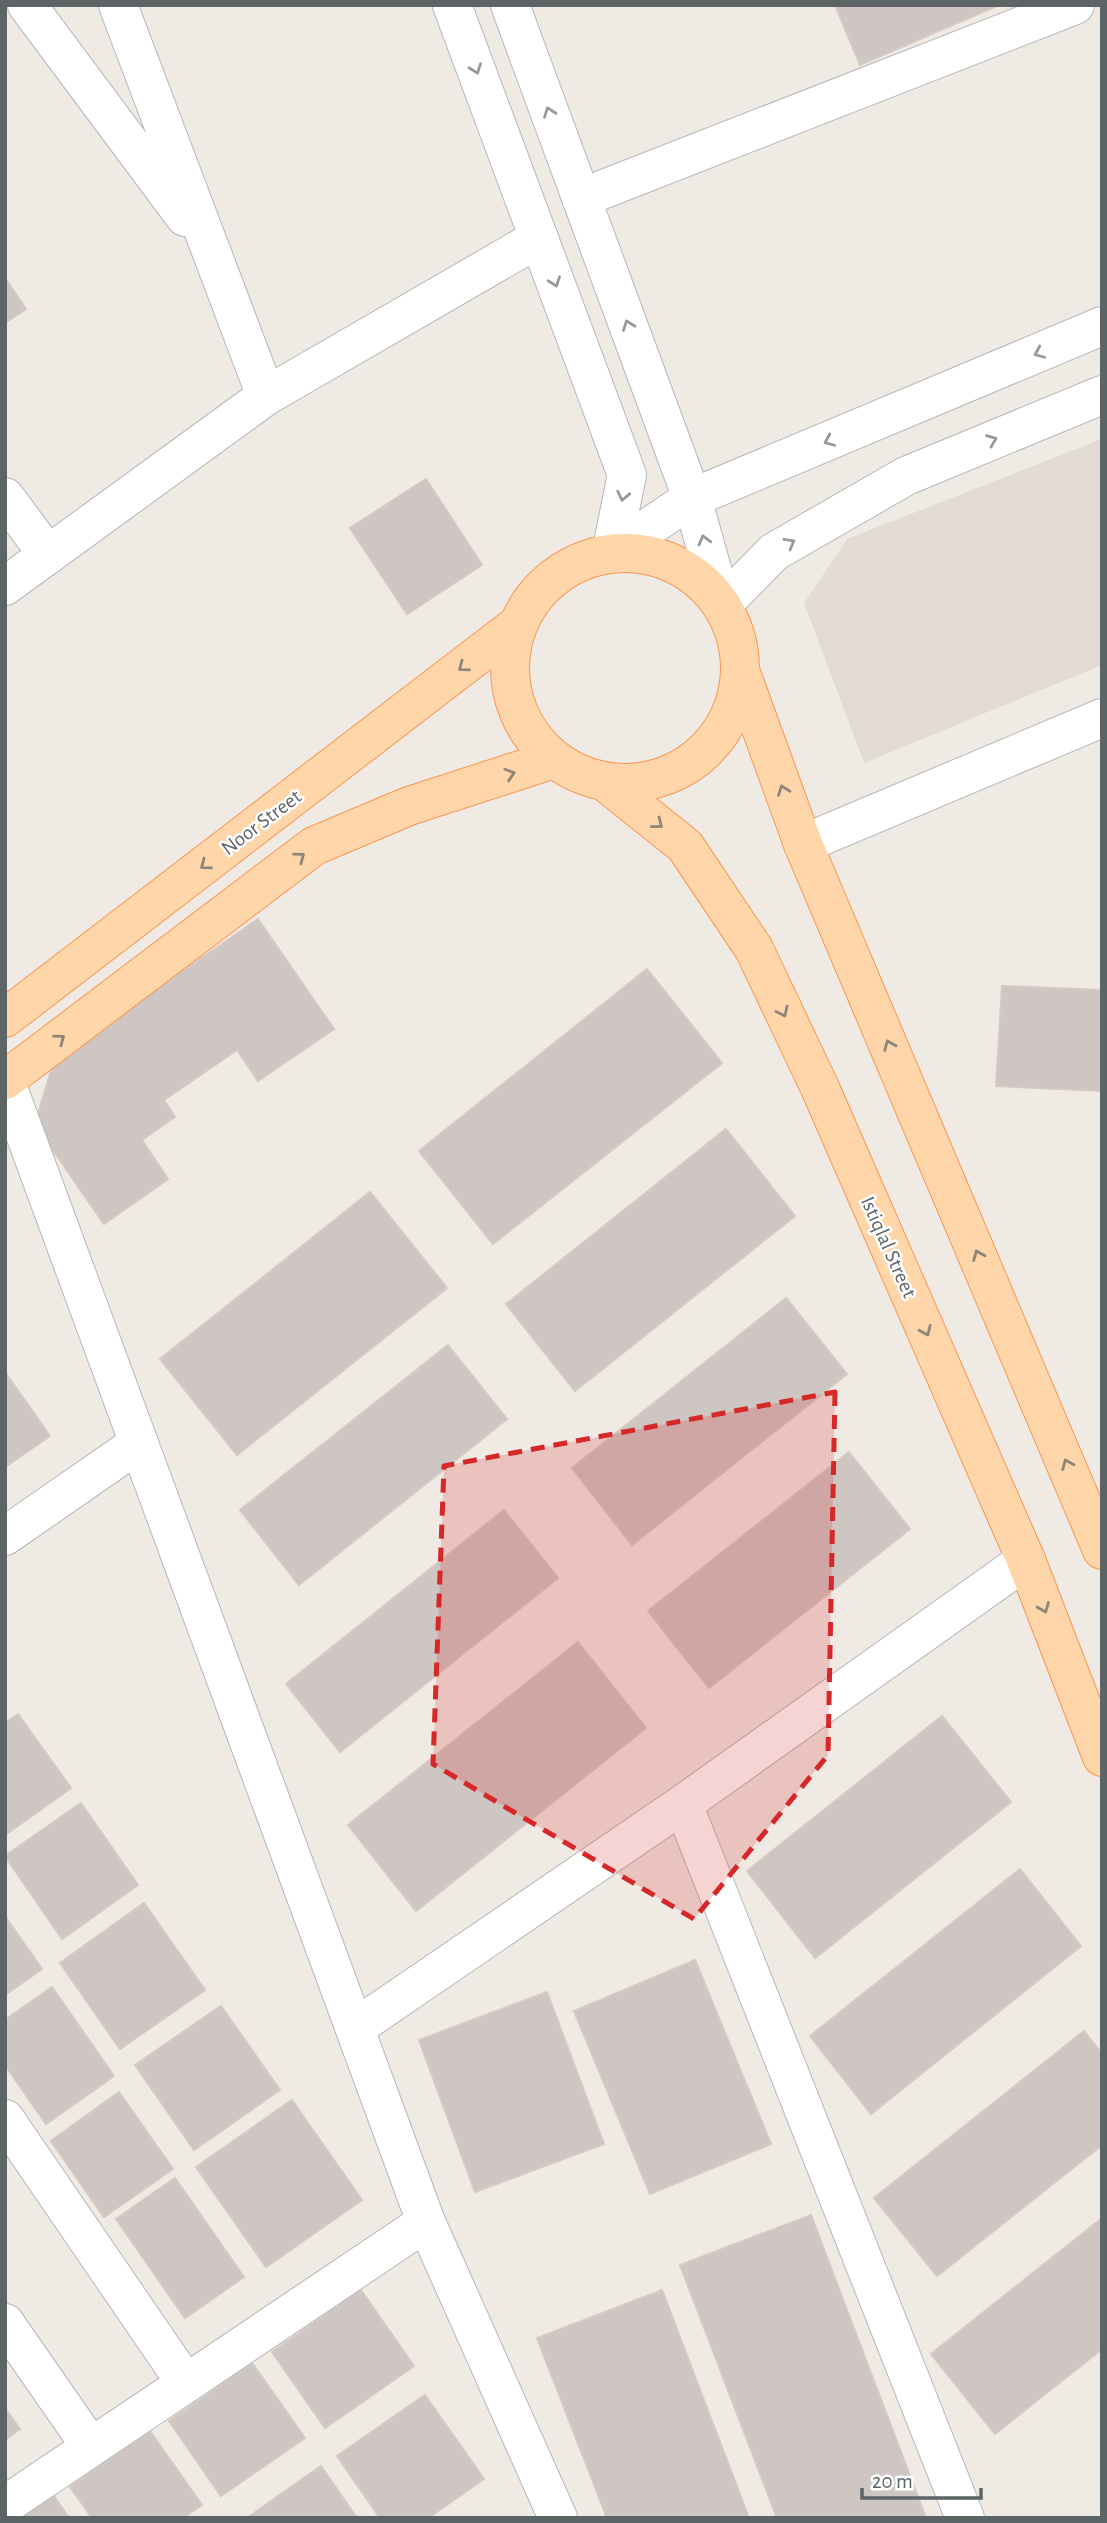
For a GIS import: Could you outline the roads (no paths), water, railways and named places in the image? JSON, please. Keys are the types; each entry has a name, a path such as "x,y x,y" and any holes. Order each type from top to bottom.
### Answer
{"main road":[{"path":"611,554 643,554 674,563 701,581 722,606 733,626 739,649 740,673 732,711 711,744 681,769 644,782 605,782 578,774 554,759 529,733 514,699 510,662 517,625 533,599 555,577 581,562 611,554"},
{"name":"Noor Street","path":"5,1018 517,625"},
{"path":"740,673 803,844 1098,1528"},
{"path":"5,1080 314,846 409,806 554,759"},
{"name":"Istiqlal Street","path":"605,782 685,846 754,949 820,1088 1026,1560 1102,1757"}],"street":[{"path":"27,5 212,254"},
{"path":"118,5 266,396"},
{"path":"452,5 627,475 611,554"},
{"path":"581,198 1075,5"},
{"path":"519,8 581,198 692,498 722,606"},
{"path":"5,586 266,396 539,238"},
{"path":"611,554 692,498 1102,326"},
{"path":"722,606 774,552 906,476 1102,395"},
{"path":"5,497 48,555"},
{"path":"803,844 1102,718"},
{"path":"5,1080 426,2222 548,2513"},
{"path":"5,1536 139,1443"},
{"path":"355,2028 683,1804 1026,1560"},
{"path":"683,1804 965,2518"},
{"path":"5,2119 185,2382"},
{"path":"5,2505 426,2222"},
{"path":"5,2323 90,2447"}]}
